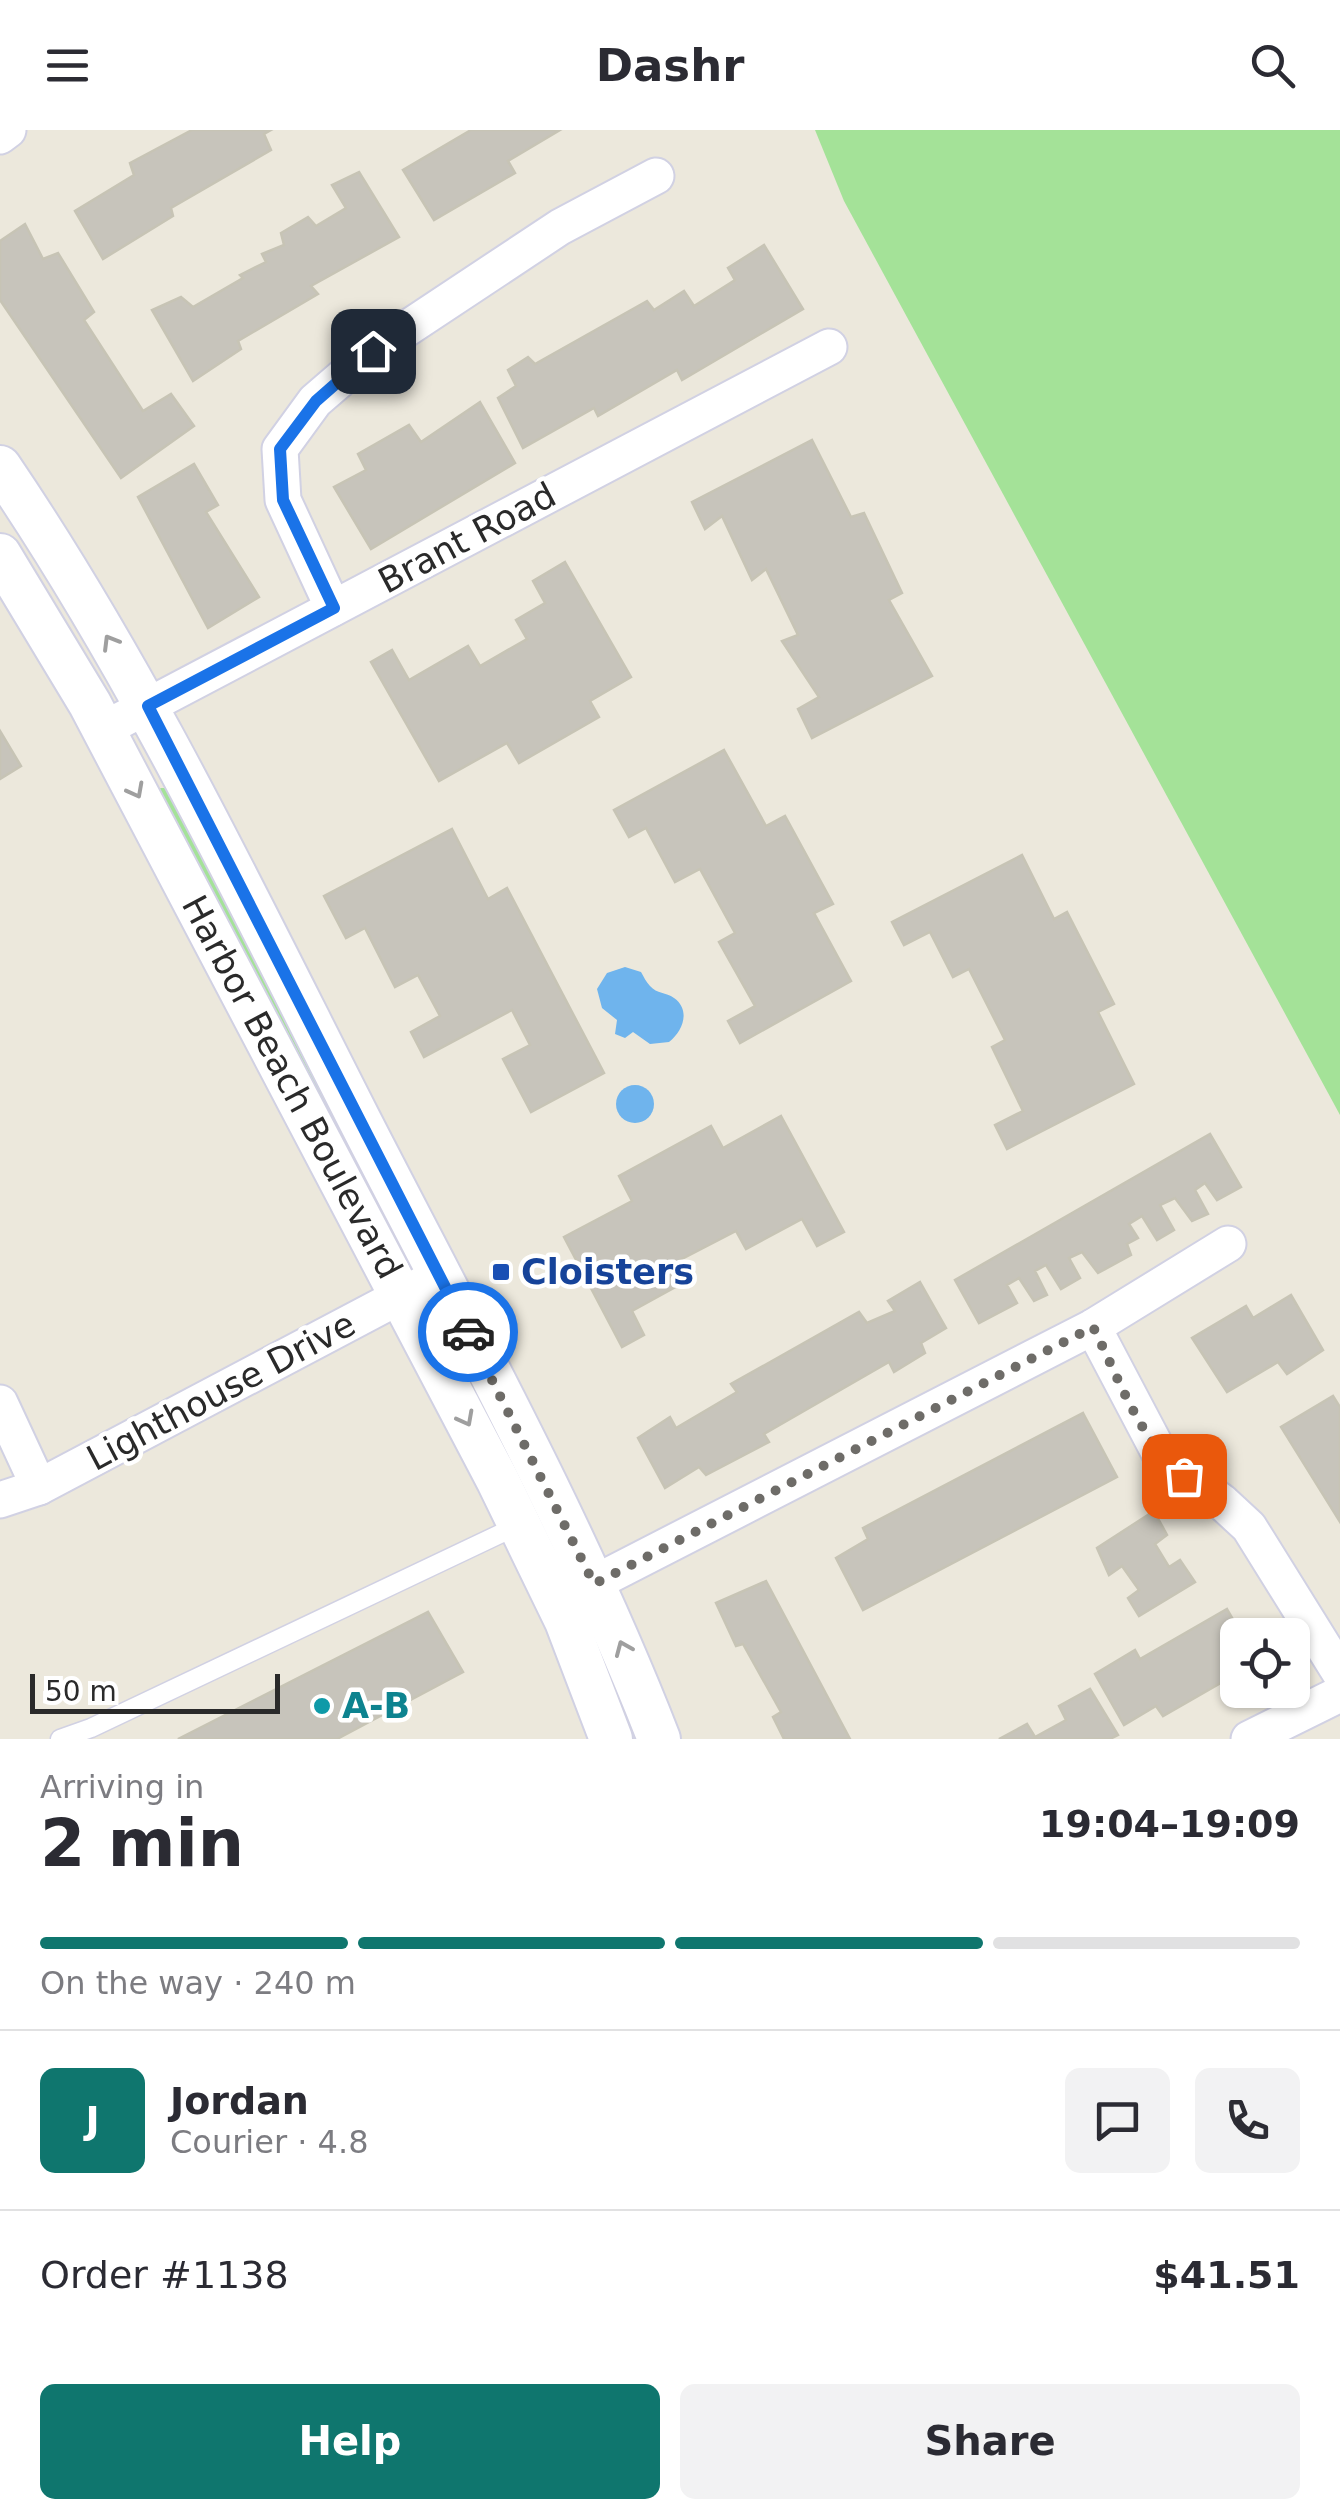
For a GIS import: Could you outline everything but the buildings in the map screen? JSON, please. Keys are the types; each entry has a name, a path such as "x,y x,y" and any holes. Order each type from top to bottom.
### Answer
{"street":[{"path":"0,136 8,130"},
{"path":"334,608 283,500 280,449 316,401 373,351 560,227 656,176"},
{"name":"Brant Road","path":"104,729 830,346"},
{"name":"Harbor Beach Boulevard","path":"0,466 148,706 439,1276 539,1517 575,1593 659,1739"},
{"name":"Harbor Beach Boulevard","path":"0,555 104,729 401,1296 539,1517"},
{"path":"575,1593 1093,1327 1228,1244"},
{"name":"Lighthouse Drive","path":"0,1500 39,1487 439,1276"},
{"path":"1093,1327 1162,1458 1222,1502 1249,1528 1340,1673"},
{"path":"0,1403 39,1487"},
{"name":"Harbor Beach Boulevard","path":"575,1593 611,1739"},
{"path":"1249,1739 1340,1694"}],"lane":[{"path":"60,1739 91,1728 539,1517"}],"green space":[{"path":"815,130 1340,130 1340,1115 844,201"},
{"path":"169,788 389,1216 383,1220 157,790"}],"water":[{"path":"625,967 641,972 653,989 671,996 682,1008 683,1020 669,1042 650,1044 633,1032 625,1038 615,1034 617,1020 602,1008 597,989 607,973"},
{"path":"635,1085 648,1091 654,1104 648,1117 635,1123 622,1117 616,1104 622,1091"}],"way so far":[{"path":"468,1332 594,1584 1093,1327 1147,1435 1162,1458 1184,1476"}],"place":[{"name":"Cloisters","path":"501,1272"},
{"name":"A-B","path":"322,1706"}],"route":[{"path":"373,351 316,401 280,449 283,500 334,608 148,706 468,1332"}]}
